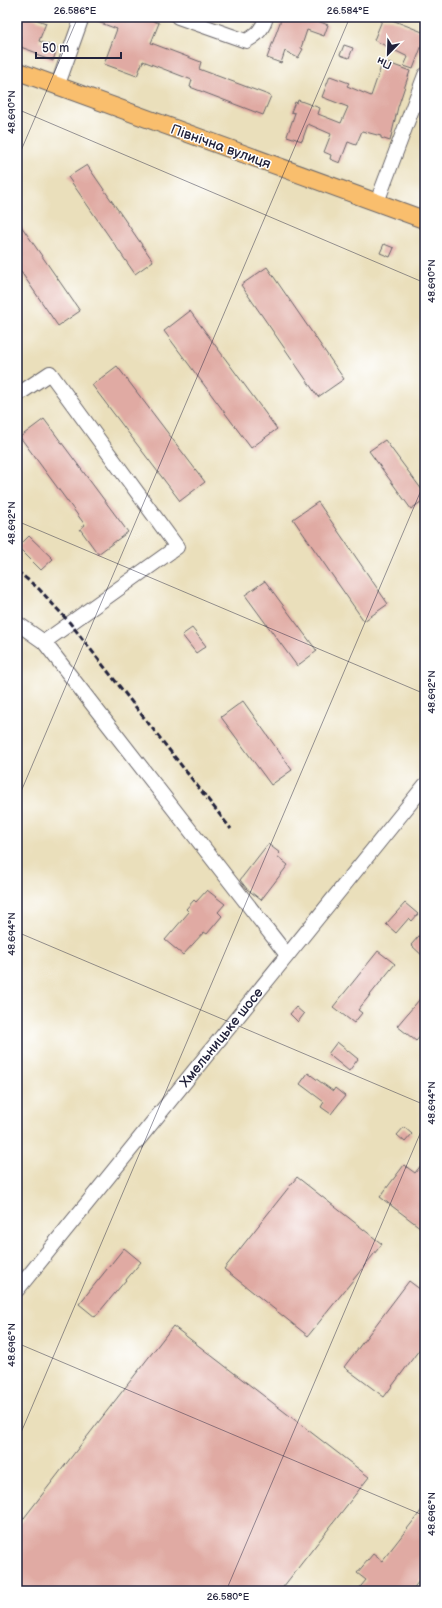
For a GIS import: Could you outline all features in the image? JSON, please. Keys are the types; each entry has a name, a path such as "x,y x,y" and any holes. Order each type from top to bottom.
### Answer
{"main road":[{"name":"Північна вулиця","path":"17,72 425,220"}],"street":[{"path":"57,86 82,17"},
{"path":"178,17 246,42 256,36 263,26 266,17"},
{"path":"377,202 425,75"},
{"path":"17,395 50,373 177,547 44,642"},
{"path":"17,623 44,642 287,954"},
{"name":"Хмельницьке шосе","path":"17,1290 425,785"}],"building":[{"path":"17,17 30,17 46,23 39,41 57,48 53,61 18,46 21,37 17,36"},
{"path":"90,17 143,17 159,23 151,43 201,62 199,69 271,96 263,115 190,87 192,80 143,61 137,76 104,64 117,29 90,19"},
{"path":"282,17 308,17 328,25 324,36 307,30 301,48 303,49 298,58 285,51 281,63 267,58"},
{"path":"383,18 387,18 425,33 425,37 413,69 404,66 408,57 374,40"},
{"path":"344,45 353,48 349,58 340,55"},
{"path":"383,61 410,71 398,107 390,141 381,138 381,136 362,131 356,145 348,142 340,163 330,159 331,155 324,152 331,134 308,124 302,141 287,136 295,113 291,112 295,102 297,103 298,100 320,108 318,114 341,123 348,107 322,97 330,76 349,83 347,86 371,96"},
{"path":"87,165 153,261 135,274 68,177"},
{"path":"17,220 80,311 58,326 17,266"},
{"path":"384,244 394,248 390,257 380,253"},
{"path":"267,267 344,379 318,397 241,285"},
{"path":"190,311 277,429 251,448 164,331"},
{"path":"117,366 205,482 180,501 92,385"},
{"path":"44,419 128,532 98,554 80,529 85,525 20,437"},
{"path":"385,440 425,494 425,499 411,509 369,451"},
{"path":"318,502 388,604 364,621 293,519"},
{"path":"29,536 53,559 41,570 18,547"},
{"path":"265,581 317,651 297,666 245,595"},
{"path":"192,628 206,646 196,653 182,635"},
{"path":"243,701 292,770 271,785 221,717"},
{"path":"268,844 280,853 277,856 288,865 261,900 247,889 240,880"},
{"path":"207,890 225,904 218,912 222,916 207,934 204,932 183,955 165,940 189,912 186,909 194,900 196,902"},
{"path":"405,903 418,914 412,921 409,918 396,933 386,924"},
{"path":"425,929 425,958 411,945"},
{"path":"378,951 395,964 358,1010 362,1013 354,1023 333,1007"},
{"path":"425,993 425,1031 416,1041 397,1026"},
{"path":"296,1007 304,1014 298,1022 290,1014"},
{"path":"337,1042 358,1059 349,1071 328,1054"},
{"path":"308,1073 333,1091 335,1088 345,1096 331,1114 321,1107 324,1102 300,1084"},
{"path":"404,1127 412,1134 405,1142 397,1135"},
{"path":"425,1160 425,1231 380,1197 404,1165 415,1173"},
{"path":"297,1177 382,1244 308,1336 224,1269"},
{"path":"124,1248 141,1262 95,1317 79,1304"},
{"path":"409,1281 425,1293 425,1342 384,1397 344,1367"},
{"path":"173,1326 369,1477 280,1591 17,1591 17,1527"},
{"path":"425,1506 425,1574 411,1591 357,1591 366,1580 357,1573 373,1554 382,1561"}],"railway":[{"path":"17,571 39,589 70,623 231,829"}]}
